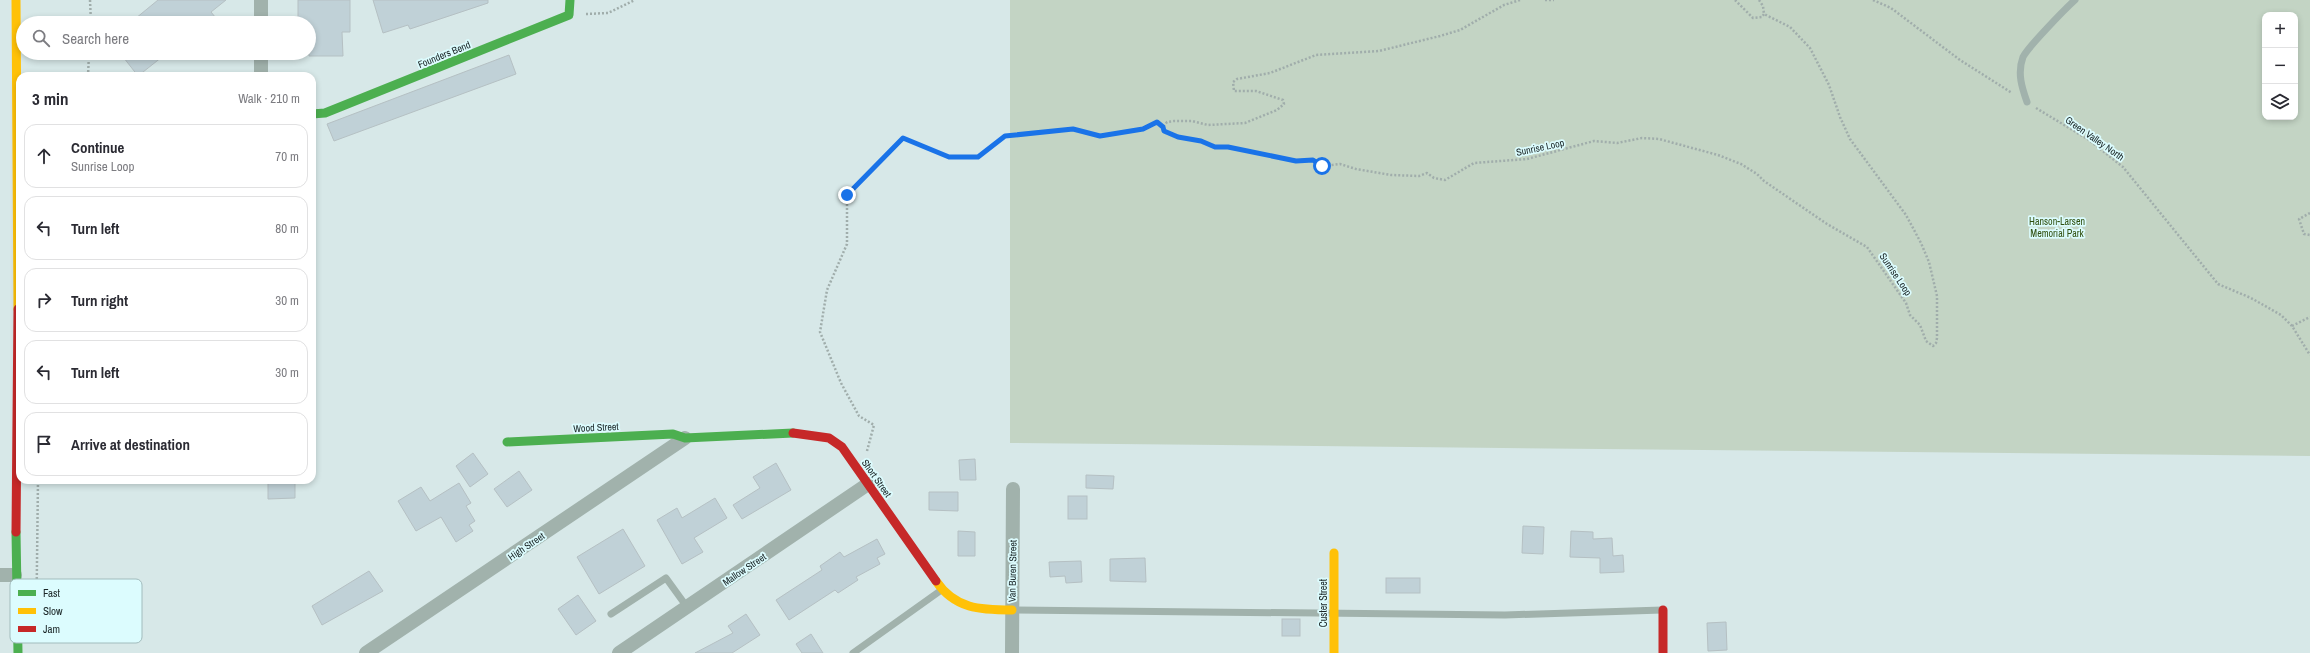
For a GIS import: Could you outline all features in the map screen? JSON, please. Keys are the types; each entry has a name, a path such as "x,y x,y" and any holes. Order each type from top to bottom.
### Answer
{"street":[{"path":"16,0 16,16"},
{"path":"261,0 261,16"},
{"path":"569,15 570,0"},
{"name":"Founders Bend","path":"316,114 325,114 569,15"},
{"path":"16,60 17,72"},
{"path":"261,60 261,72"},
{"name":"Short Street","path":"685,438 780,432 830,438 842,447 942,590 964,607 1012,610"},
{"name":"Wood Street","path":"508,442 673,434 685,438"},
{"name":"High Street","path":"366,653 685,438"},
{"path":"15,579 17,484"},
{"name":"Mallow Street","path":"620,653 868,484"},
{"name":"Van Buren Street","path":"1012,653 1013,489"},
{"name":"Custer Street","path":"1334,553 1334,653"},
{"path":"0,575 15,575"},
{"path":"1663,610 1663,653"},
{"path":"18,643 18,653"}],"lane":[{"path":"2027,102 2020,82 2024,57 2064,10 2075,0"},
{"path":"611,614 666,578 687,607"},
{"path":"853,653 942,590"},
{"path":"1012,610 1505,615 1663,610"}],"path":[{"path":"90,0 90,16"},
{"path":"569,15 608,13 635,0"},
{"path":"866,453 874,425 859,416 841,383 820,332 827,290 847,244 847,195 903,138 949,157 978,157 1005,136 1073,129 1100,136 1143,129 1157,122 1163,127 1167,122 1174,120 1220,125 1252,120 1282,107 1284,104 1283,100 1256,91 1234,90 1233,82 1237,79 1270,73 1316,55 1379,51 1426,40 1460,30 1504,5 1520,0"},
{"path":"1545,0 1554,0"},
{"name":"Sunrise Loop","path":"1163,127 1164,131 1171,134 1201,141 1215,147 1228,147 1296,161 1313,160 1325,166 1340,164 1356,169 1391,175 1419,176 1427,173 1434,178 1445,180 1474,163 1527,159 1594,141 1617,143 1642,138 1672,141 1741,164 1827,224 1867,247 1906,303 1910,314 1920,325 1926,341 1933,346 1938,338 1937,296 1929,262 1906,215 1850,139 1840,117 1829,85 1810,48 1790,27 1764,14 1762,17 1753,18 1735,0"},
{"path":"1759,0 1763,6 1764,14"},
{"name":"Green Valley North","path":"1873,0 1891,8 1960,60 2089,140 2123,167 2218,284 2251,298 2281,315 2292,326 2310,355"},
{"path":"88,72 89,60"},
{"path":"2310,213 2299,219 2304,234 2310,235"},
{"path":"2292,326 2310,317"},
{"path":"37,579 38,484"}],"green space":[{"name":"Hanson-Larsen Memorial Park","path":"1010,0 2310,0 2310,456 1010,443"}],"building":[{"path":"158,0 226,0 211,12 214,16 139,16"},
{"path":"298,0 350,0 350,32 342,32 343,56 316,56 316,16 298,16"},
{"path":"373,0 488,0 488,3 410,29 408,25 383,33"},
{"path":"509,55 516,74 334,141 327,124"},
{"path":"125,60 158,60 143,72 135,72"},
{"path":"473,453 488,474 470,487 456,466"},
{"path":"975,459 976,480 960,480 959,460"},
{"path":"776,463 791,490 742,519 733,505 760,488 753,477"},
{"path":"519,471 532,490 507,507 494,489"},
{"path":"1086,475 1114,476 1113,489 1086,488"},
{"path":"459,483 471,503 466,506 475,521 469,525 473,531 456,542 441,517 416,531 398,501 421,487 430,501"},
{"path":"268,484 295,484 295,498 268,499"},
{"path":"929,492 958,492 958,511 929,510"},
{"path":"1068,496 1087,496 1087,519 1068,519"},
{"path":"715,498 727,518 694,538 703,552 682,564 657,520 677,508 682,518"},
{"path":"1523,526 1544,527 1543,554 1522,553"},
{"path":"623,529 645,566 599,594 577,557"},
{"path":"958,531 975,532 975,556 958,556"},
{"path":"1571,531 1593,532 1593,539 1612,538 1613,556 1623,555 1624,572 1600,573 1600,558 1570,557"},
{"path":"877,539 885,554 877,558 880,564 856,577 858,580 838,593 835,590 789,620 776,600 822,570 820,566 840,552 844,557"},
{"path":"1145,558 1146,582 1110,581 1110,559"},
{"path":"1081,561 1082,582 1066,583 1065,576 1050,577 1049,562"},
{"path":"369,571 383,591 322,625 312,606"},
{"path":"1386,578 1420,578 1420,593 1386,593"},
{"path":"578,595 596,621 576,635 558,609"},
{"path":"746,614 760,635 732,653 695,653 733,633 728,626"},
{"path":"1282,619 1300,619 1300,636 1282,636"},
{"path":"1726,622 1727,650 1708,651 1707,623"},
{"path":"811,634 823,653 802,653 796,644"}],"traffic: fast":[{"path":"316,114 325,113 569,15 570,0"},
{"path":"507,442 673,434 685,438 793,433"},
{"path":"16,532 17,579"},
{"path":"18,643 18,653"}],"traffic: slow":[{"path":"16,0 16,16"},
{"path":"16,60 16,72"},
{"path":"1334,553 1334,653"},
{"path":"936,581 951,597 969,606 1012,610"}],"traffic: jam":[{"path":"793,433 829,438 842,447 936,581"},
{"path":"16,484 16,532"},
{"path":"1663,610 1663,653"}],"route":[{"path":"847,195 903,138 949,157 978,157 1005,136 1073,129 1100,136 1143,129 1157,122 1163,127 1164,131 1178,137 1201,141 1215,147 1228,147 1296,161 1313,160 1322,166"}]}
